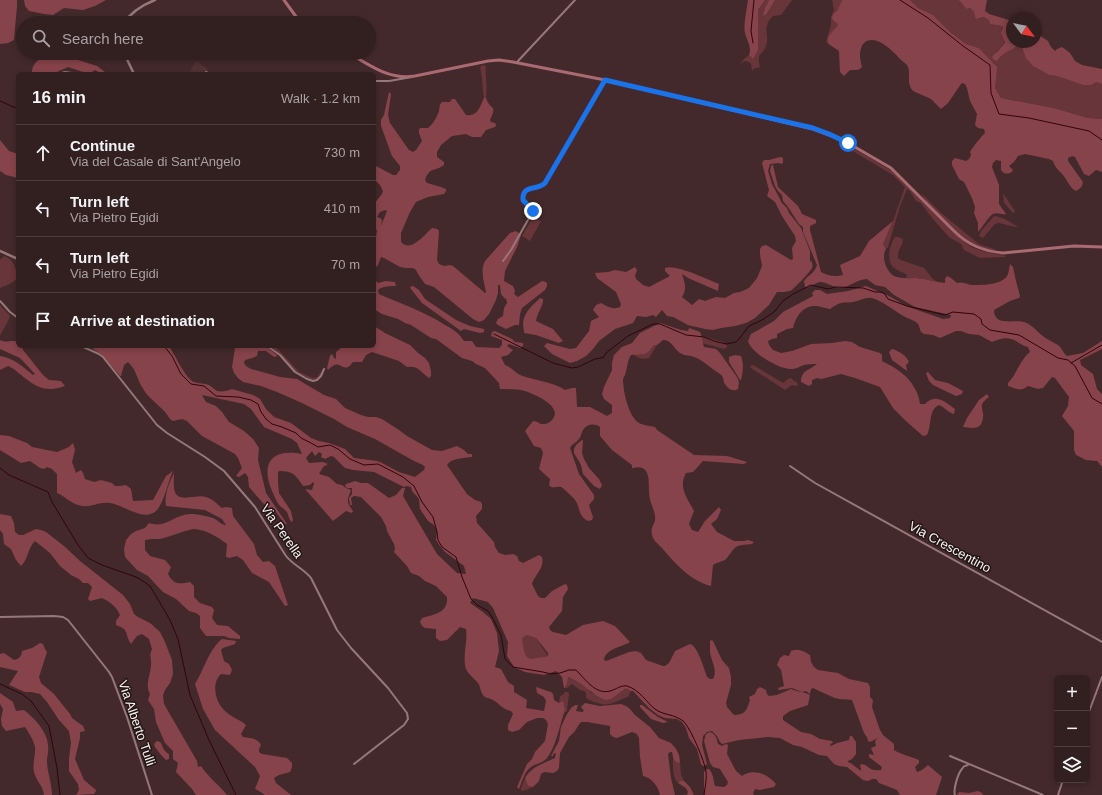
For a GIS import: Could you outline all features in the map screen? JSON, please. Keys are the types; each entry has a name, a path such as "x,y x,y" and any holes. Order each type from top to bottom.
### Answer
{"main road":[{"path":"284,0 296,16"},
{"path":"360,60 371,67 401,77 416,76 488,61 504,60 605,80 813,128 864,152 895,171 961,238 981,249 1003,253 1074,246 1102,247"}],"street":[{"path":"129,16 138,7 155,0"},
{"path":"518,63 518,61 575,0"},
{"path":"127,60 133,72"},
{"path":"376,81 408,79 416,76"},
{"path":"503,261 511,250 533,211 523,200 525,192 527,190 542,186 545,183 605,80"},
{"path":"0,251 16,258"},
{"path":"0,301 16,316"},
{"name":"Via Perella","path":"85,348 104,358 148,415 160,428 224,471 255,507 286,556 292,563 308,574 341,636 384,683 407,713 408,718 405,724 354,764"},
{"path":"270,348 280,355 295,372 307,379 313,381 318,379 324,369"},
{"name":"Via Crescentino","path":"790,466 815,483 1102,642"},
{"name":"Via Alberto Tulli","path":"0,617 54,616 63,617 68,620 106,667 112,677 127,717 152,795"},
{"path":"1089,711 1102,676"},
{"path":"950,756 1043,795"},
{"path":"955,795 954,791 960,770 964,766 971,766"},
{"path":"1058,795 1062,783"}],"shaded area":[{"path":"0,0 17,0 14,40 8,43 0,44"},
{"path":"24,0 106,0 83,10 64,8 53,15 29,11 25,6"},
{"path":"748,0 765,0 758,10 758,50 753,59 749,55 750,47 745,30"},
{"path":"765,0 769,0 765,8 764,16 775,0 792,0 781,15 773,16 769,20 767,24 766,46 759,56 760,67 755,68 752,71 751,64 749,62 745,61 740,64 749,55 752,58 758,50 758,10"},
{"path":"769,0 775,0 766,15 763,16 765,8"},
{"path":"832,0 842,0 837,11 838,25 828,42 831,46 826,42 831,25 831,17 834,10"},
{"path":"842,0 910,0 918,8 933,15 950,32 966,44 979,48 997,67 995,88 1001,98 1054,108 1088,118 1102,119 1102,172 1096,170 1089,176 1084,174 1075,157 1072,156 1068,158 1068,161 1083,182 1081,187 1076,191 1070,186 1053,161 1049,159 1025,154 1018,156 1009,166 1013,170 1008,174 1001,170 1001,161 996,160 992,167 999,185 999,204 1006,214 993,214 978,232 978,223 974,213 975,207 972,198 964,182 959,179 952,165 952,161 955,158 966,161 969,159 971,150 985,133 984,129 978,128 975,125 977,114 970,101 965,84 961,84 948,103 941,109 931,99 913,91 909,84 909,71 907,65 884,44 873,40 868,40 861,47 860,60 862,67 858,70 850,70 844,76 840,72 839,51 828,42 828,37 838,25 832,17 837,11"},
{"path":"910,0 958,0 966,9 970,8 974,12 975,17 980,19 984,17 989,20 990,24 1002,26 1005,34 1005,40 996,52 997,61 1014,48 1023,48 1033,66 1049,75 1057,76 1083,85 1096,82 1102,84 1102,119 1088,118 1054,108 1001,98 995,88 996,66 979,48 966,44 950,32 933,15 918,8"},
{"path":"958,0 987,0 985,11 989,14 1006,19 1006,48 1014,48 1004,54 997,61 994,60 992,57 1005,42 1001,33 1003,28 1002,26 990,24 989,20 984,17 977,19 974,12 970,8 966,9"},
{"path":"1042,37 1048,41 1055,51 1062,47 1070,53 1075,61 1082,65 1102,69 1102,84 1096,82 1091,85 1083,85 1057,76 1049,75 1033,66 1026,58 1022,48 1042,48"},
{"path":"39,60 78,60 97,66 105,72 98,72 95,70 92,72 83,72 68,67 57,72 32,72 36,62"},
{"path":"196,61 208,69 206,72 190,71"},
{"path":"482,65 486,66 486,98 484,98 480,68"},
{"path":"389,92 391,94 388,115 390,123 409,150 413,152 422,141 419,129 428,128 432,124 437,116 442,102 450,102 452,99 455,99 466,115 470,115 476,113 484,98 486,98 489,105 493,109 490,120 491,122 495,123 495,127 486,130 481,137 472,137 466,134 452,136 441,145 437,152 437,157 444,162 444,165 431,171 425,180 427,183 446,189 446,191 444,194 428,197 416,202 401,233 401,242 405,245 413,244 432,228 437,229 439,231 437,260 439,264 444,266 453,266 485,293 483,272 485,261 510,233 516,231 521,235 517,247 505,271 504,281 513,286 515,291 514,294 518,297 542,281 546,282 547,285 545,290 522,308 519,325 506,329 496,323 498,319 503,316 504,308 507,303 506,298 505,299 501,294 500,285 498,285 496,300 489,314 484,320 479,322 473,319 434,287 425,284 413,268 400,267 381,257 376,267 376,202 383,191 376,181 376,166 393,175 396,175 400,170 400,166 392,156 381,126 381,120 384,115","holes":["385,210 387,211 381,226 382,220 377,217 380,212"]},
{"path":"0,140 9,151 16,153 16,178 6,175 0,171"},
{"path":"844,143 892,171 971,247 1006,256 980,258 964,250 961,244 949,237 921,203 916,201 907,189 900,206 888,247 886,249 883,244 905,187 893,175 846,147"},
{"path":"780,157 783,158 783,163 770,164 768,171 772,184 782,203 801,228 810,251 810,261 812,262 812,268 792,290 787,292 777,292 769,305 755,318 746,323 735,326 713,330 705,329 688,325 673,317 667,316 662,310 656,317 653,315 646,317 637,316 633,323 615,329 599,341 586,356 577,361 570,363 552,354 544,346 547,343 570,349 576,348 589,331 591,321 599,317 593,310 596,305 601,303 608,307 620,307 621,304 616,292 597,278 595,273 615,270 626,272 635,267 637,270 635,276 636,279 643,285 649,287 670,276 665,271 665,268 670,267 684,270 719,284 718,291 682,274 685,291 682,297 692,305 699,299 705,301 716,297 725,298 749,288 757,278 762,266 760,249 762,246 766,245 791,260 793,259 792,248 796,241 795,236 775,202 767,196 769,190 762,163 764,160"},
{"path":"772,165 778,187 798,206 802,214 816,220 816,223 810,226 810,230 821,272 832,276 843,275 840,265 860,256 869,241 893,221 883,244 886,249 884,256 885,264 894,276 902,278 920,278 945,283 947,276 957,283 962,282 973,285 987,284 998,282 1006,278 1010,264 1013,267 1020,296 1019,298 994,310 997,319 1027,323 1044,337 1058,345 1067,356 1083,353 1102,341 1102,349 1080,360 1081,365 1093,374 1097,389 1102,394 1102,467 1097,461 1086,460 1076,455 1074,450 1074,431 1062,416 1068,406 1069,397 1055,378 1052,377 1043,388 1038,389 1028,386 1023,389 1018,389 1008,386 1008,383 1030,352 1028,347 1009,338 992,342 979,335 961,331 956,331 940,338 933,335 924,334 921,332 919,325 916,322 903,316 881,302 870,298 841,303 830,309 817,306 808,307 798,316 793,328 777,334 777,338 768,341 773,350 781,353 792,351 811,344 845,341 852,342 860,347 880,353 882,355 882,361 897,369 909,380 917,392 920,404 925,404 933,399 937,399 944,401 955,409 954,414 939,405 936,407 932,414 927,435 923,436 893,408 880,387 841,374 821,379 817,378 812,380 812,384 809,386 801,382 801,378 806,371 817,364 787,369 774,364 754,351 748,341 751,334 774,321 783,312 813,296 812,293 815,290 820,290 827,294 848,291 866,286 891,297 906,306 943,319 950,318 951,315 915,307 894,295 885,287 875,285 867,279 841,288 820,282 809,287 805,287 804,281 815,270 817,265 803,232 803,227 799,224 783,201 782,195 775,186 770,171"},
{"path":"1003,193 1015,211 1014,213 1004,203"},
{"path":"921,194 940,212 978,243 998,251 970,243 961,237 929,205"},
{"path":"994,216 1018,227 999,223 995,224 983,238 979,236 981,231"},
{"path":"533,217 541,221 530,241 522,236"},
{"path":"895,237 903,239 898,252 898,258 924,268 933,279 938,282 917,278 906,278 907,275 893,267 889,256"},
{"path":"4,256 10,259 16,271 16,279 0,288 0,260"},
{"path":"376,281 378,283 386,281 395,282 396,286 387,286 378,290 379,294 437,320 451,328 464,341 472,341 476,347 499,348 502,345 502,340 491,336 492,332 495,331 515,342 523,343 523,346 520,348 509,344 507,346 513,350 508,355 501,357 505,365 520,375 555,385 565,390 576,388 577,407 590,407 607,416 612,413 612,405 604,399 602,394 612,370 614,355 622,347 632,343 640,333 660,323 681,330 688,331 689,328 700,332 704,347 716,349 737,377 739,382 738,389 729,389 724,383 723,377 720,374 697,358 679,353 669,342 663,340 657,345 654,345 646,353 641,355 631,355 623,379 625,396 629,409 635,420 639,423 655,427 657,430 694,455 727,456 747,462 744,464 703,461 693,472 686,473 683,488 694,511 689,524 692,530 698,532 705,521 719,507 721,510 717,519 711,524 717,532 734,541 748,540 754,542 752,544 736,547 725,560 713,565 711,586 703,584 689,575 677,565 653,538 651,530 655,522 655,517 649,494 647,472 640,467 632,468 632,465 612,450 600,436 600,427 593,425 589,425 582,431 580,438 570,448 579,474 594,495 594,499 589,505 593,517 592,520 588,521 582,516 577,503 570,495 561,487 551,487 549,485 550,479 539,469 543,453 541,448 534,446 525,431 533,421 545,424 552,420 555,413 550,404 540,397 525,391 516,389 500,389 499,383 485,368 472,361 462,358 436,339 431,338 411,325 376,310"},
{"path":"413,286 419,290 425,299 456,320 470,326 484,329 484,332 480,333 464,329 461,331 422,303 411,289 410,287"},
{"path":"540,298 543,299 543,301 536,321 553,329 563,341 559,343 536,335 524,333 523,323 525,315"},
{"path":"0,305 10,316 0,336"},
{"path":"376,327 410,345 425,358 429,363 431,376 429,378 417,368 407,367 399,361 372,352 366,355 362,362 353,362 349,367 335,365 328,370 327,368 330,356 332,354 336,359 336,352 340,349 376,348"},
{"path":"702,336 723,342 727,345 727,347 724,349 702,343"},
{"path":"0,340 5,342 16,342 16,348 22,348 43,375 49,380 61,381 65,386 55,389 46,389 33,384 8,366 0,370 0,356 14,361 33,375 35,374 20,358 0,349"},
{"path":"654,345 657,345 649,358 645,359 634,355 646,353"},
{"path":"93,348 170,348 184,372 194,382 209,385 217,391 232,389 253,395 260,399 266,409 274,417 291,423 311,438 345,449 354,458 377,461 399,472 415,477 424,470 425,467 423,465 375,439 347,427 302,403 261,386 243,382 238,378 232,367 235,348 268,348 277,356 274,357 266,351 258,351 257,356 245,360 244,363 246,366 251,369 280,377 297,379 324,395 336,399 345,408 361,415 382,419 407,436 432,450 442,451 457,446 468,454 472,454 472,457 451,461 447,465 467,494 475,500 481,502 482,509 476,516 477,523 494,542 499,553 505,555 513,554 523,563 539,555 542,557 543,561 541,568 532,584 538,596 541,598 545,598 552,591 565,584 567,585 568,589 563,597 562,611 549,627 550,630 566,635 583,625 603,621 615,626 630,642 607,653 604,660 606,661 629,652 636,651 641,653 646,660 665,666 669,663 675,651 690,644 696,649 707,677 710,679 713,679 715,672 710,652 710,641 712,640 722,660 729,668 731,685 726,703 727,707 734,715 741,714 745,711 750,700 749,697 755,694 757,689 760,687 766,690 769,696 777,695 791,689 808,694 810,695 808,705 790,711 783,716 783,720 801,732 811,734 820,739 832,741 833,743 830,744 831,746 849,740 850,736 852,736 856,742 856,754 848,762 861,771 861,764 874,770 881,770 882,767 869,757 869,754 874,755 871,748 876,746 875,741 878,738 870,742 868,741 852,700 835,698 813,688 811,689 810,694 806,691 802,692 792,688 779,690 778,688 784,686 781,670 777,665 780,658 784,655 789,656 791,651 794,650 803,651 810,655 811,662 818,670 838,673 849,679 868,683 870,687 870,697 873,700 872,707 880,730 883,735 894,744 894,750 919,760 919,763 915,767 917,772 928,765 942,777 936,795 900,795 897,790 879,783 876,779 868,781 863,780 847,767 834,764 827,756 819,755 802,747 793,745 780,738 768,737 739,740 722,744 712,731 707,732 703,736 702,745 707,764 703,766 701,764 697,749 689,738 686,728 682,722 677,719 665,718 658,715 633,691 626,688 611,699 606,700 597,696 568,677 564,688 562,677 556,671 544,675 525,672 514,667 507,656 508,642 493,608 488,602 473,598 470,603 491,619 497,633 499,651 495,667 501,669 508,682 514,686 514,692 527,700 526,708 544,711 546,701 544,697 537,693 536,687 551,692 554,700 559,703 563,701 565,710 550,753 545,760 529,769 519,789 517,787 527,764 545,741 548,724 546,720 543,718 537,718 527,722 519,730 512,732 508,730 508,725 513,714 511,711 505,709 494,700 485,697 482,694 478,683 466,669 466,629 460,627 447,640 440,641 436,638 436,629 425,628 420,622 422,618 436,614 443,610 447,602 447,597 436,586 411,573 407,566 394,552 394,544 381,517 361,497 354,496 351,498 352,505 350,505 349,498 352,494 352,488 347,488 345,486 346,484 355,481 368,483 389,498 396,495 402,488 405,488 403,496 437,554 457,573 466,574 464,566 445,552 436,540 437,531 434,525 428,521 420,509 419,499 412,491 411,487 404,487 374,472 345,468 334,457 331,456 325,459 321,457 322,454 319,452 315,456 312,451 306,458 309,463 323,462 328,464 323,467 319,474 329,477 337,484 351,490 348,501 349,505 353,511 352,513 346,511 333,521 305,489 312,490 313,482 310,485 303,486 294,474 279,471 279,493 291,511 292,522 287,512 276,500 267,473 268,465 276,456 283,453 302,454 297,443 292,439 264,427 251,409 244,404 202,395 206,402 216,406 222,412 229,422 244,431 253,439 259,448 258,460 266,493 287,524 285,524 276,512 268,508 249,487 248,477 245,473 239,477 236,476 242,468 235,454 202,436 187,421 182,419 173,421 144,391 135,371 128,362 124,365 120,376 101,354","holes":["527,635 536,638 548,653 548,656 528,658 524,652 522,638"]},
{"path":"271,348 277,348 299,372 313,378 318,377 322,371 321,376 318,378 310,379 301,375 294,370 282,356"},
{"path":"892,349 906,357 909,362 906,365 907,371 892,360 889,352"},
{"path":"735,355 741,356 742,359 743,368 741,380 729,362 729,357"},
{"path":"753,365 783,383 791,378 797,382 798,386 792,385 785,390 751,368 750,366"},
{"path":"928,372 935,380 948,383 963,391 962,394 956,396 933,385 929,381 926,373"},
{"path":"987,394 989,397 982,404 983,415 981,425 976,428 963,427 979,400"},
{"path":"0,435 9,436 27,443 32,447 57,452 69,447 73,443 75,450 72,462 76,473 81,470 85,479 94,482 101,480 112,483 115,486 126,485 131,489 133,501 153,500 166,476 173,471 160,506 153,513 148,515 143,515 109,503 82,506 73,503 57,493 57,474 52,469 47,467 44,469 40,468 30,461 21,463 0,450"},
{"path":"582,440 582,453 584,459 589,468 599,479 602,485 600,489 594,486 583,474 581,465 574,453 576,445"},
{"path":"174,473 174,487 177,495 184,498 202,496 213,500 222,508 232,508 233,516 254,544 257,555 263,562 269,561 275,566 288,605 285,606 269,582 252,573 243,560 237,556 229,558 226,557 227,544 212,534 195,529 162,539 145,540 145,550 150,556 165,560 171,567 168,574 172,580 177,583 190,582 194,586 194,597 200,603 212,607 214,610 212,618 217,625 228,626 240,636 240,639 224,636 206,636 200,628 200,616 189,611 176,599 163,592 148,576 137,570 125,557 124,549 126,540 131,534 145,528 149,523 166,523 180,516 191,514 213,518 226,525 222,519 205,510 166,506 166,493"},
{"path":"0,514 11,516 14,523 15,532 19,535 23,535 36,529 46,532 123,595 130,604 134,614 150,623 160,632 172,660 173,674 163,695 164,704 197,761 198,767 201,766 227,795 196,795 176,772 178,763 173,759 173,751 165,743 156,722 154,709 148,700 150,694 148,690 148,682 151,666 150,655 152,649 149,639 142,634 137,636 131,644 125,630 116,625 116,621 120,615 115,607 102,598 90,601 88,599 92,587 88,583 83,583 71,575 60,566 50,553 35,541 21,566 16,560 11,549 4,544 3,534 0,530"},
{"path":"527,635 536,638 548,656 529,658 524,654 522,638"},
{"path":"222,639 236,641 235,644 221,650 224,661 229,664 232,670 230,675 221,674 216,682 215,687 219,703 227,713 246,725 241,734 243,737 254,739 260,743 261,745 259,752 262,754 287,758 292,763 290,772 274,778 276,783 291,795 265,795 255,789 260,776 255,767 215,730 203,709 195,684 210,654 217,643"},
{"path":"40,643 43,644 47,652 39,677 41,683 54,694 72,718 83,726 85,731 80,732 75,759 84,780 96,790 94,794 76,795 79,790 78,784 69,771 71,743 69,731 40,694 25,692 9,685 18,671 0,667 0,654 4,653 16,660 21,656 22,651 32,648"},
{"path":"567,677 572,678 592,693 618,694 626,687 631,691 628,697 611,703 600,704 586,698 586,692 580,690 572,684 565,688"},
{"path":"565,692 568,692 569,694 567,711 563,714 565,710 559,703 560,696"},
{"path":"0,693 13,702 16,711 24,710 43,730 48,747 47,765 52,795 44,795 43,789 35,775 33,768 35,747 25,727 6,731 2,726 1,719 3,709 0,704"},
{"path":"585,703 600,706 621,704 626,706 650,727 659,738 671,743 679,755 680,762 678,763 675,761 672,752 668,754 675,795 660,795 654,783 643,776 639,738 637,734 632,732 617,738 610,734 610,726 587,722 581,722 569,737 560,753 559,768 557,771 553,773 544,772 541,774 539,781 533,787 528,786 525,778 528,774 538,766 555,758 556,753 551,756 559,741 561,727 571,708 578,705 576,711 582,712 584,711 581,707"},
{"path":"640,705 668,722 663,723 651,719 640,707"},
{"path":"710,732 715,735 718,744 722,746 726,744 728,745 727,754 736,771 742,776 751,772 765,775 776,784 774,787 760,790 755,789 753,793 754,795 704,795 704,772 706,769 709,769 712,773 715,786 724,787 728,782 720,769 713,767 710,763 704,741 706,734"},
{"path":"157,741 161,743 165,751 169,754 169,759 166,760 155,747 154,744"},
{"path":"673,758 675,762 680,762 681,774 684,781 680,781 678,783 674,775"},
{"path":"525,778 528,786 533,787 521,791 521,788"},
{"path":"680,781 684,781 690,787 694,795 687,795 688,792 686,788 678,783"},
{"path":"978,791 983,795 957,795 959,792 969,793"}],"waterway":[{"path":"753,43 751,31 754,0"},
{"path":"900,0 928,18 990,65 991,93 999,114 1029,118 1089,131 1102,140"},
{"path":"0,101 16,108"},
{"path":"494,334 553,363 572,368 604,357 606,353 628,336 653,324 660,324 686,335 704,337 726,344 736,342 749,326 774,312 783,301 793,294 811,285 828,289 836,287 863,288 884,293 888,299 907,306 945,315 953,312 974,314 981,319 982,324 990,330 1019,335 1058,358 1068,360 1075,366 1092,398 1102,404"},
{"path":"1071,363 1102,345"},
{"path":"166,348 172,356 181,374 191,384 204,386 216,396 238,397 251,400 258,404 261,412 272,424 296,433 301,438 318,447 330,445 338,449 350,459 364,465 378,464 403,477 414,486 422,502 433,517 438,540 442,547 456,557 471,599 477,605 488,611 492,617 501,635 505,659 513,667 551,674 576,670 588,683 602,691 607,692 622,686 627,686 636,690 658,711 683,721 694,739 705,766 706,777 704,795"},
{"path":"0,468 9,475 48,492 52,502 78,545 88,558 102,565 136,577 150,586 170,620 178,639 190,695 209,740 236,795"},
{"path":"0,684 22,694 31,701 49,726 57,768 60,795"}],"route":[{"path":"533,211 523,200 525,192 527,190 542,186 545,183 605,80 813,128 848,143"}]}
